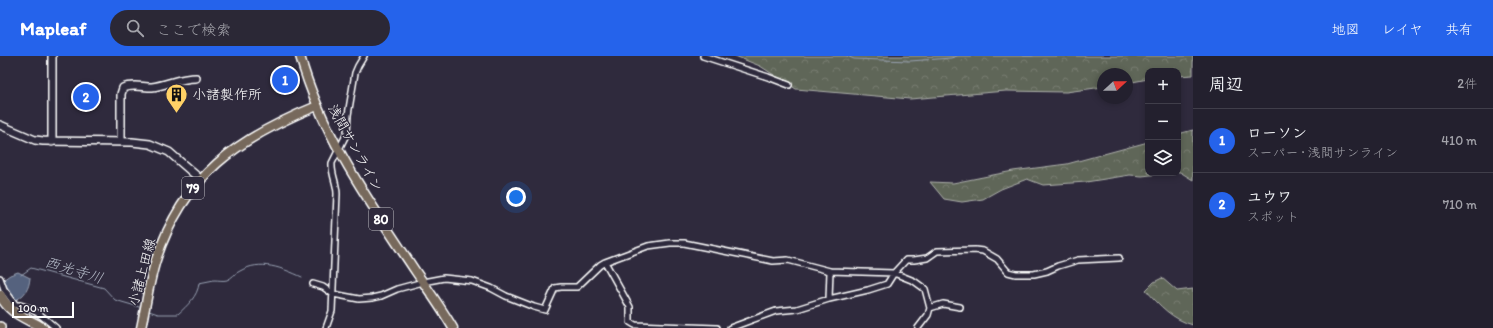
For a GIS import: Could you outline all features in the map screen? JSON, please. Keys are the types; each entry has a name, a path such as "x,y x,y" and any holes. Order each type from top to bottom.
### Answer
{"highway":[{"path":"0,295 6,305 15,314 43,328"}],"main road":[{"name":"浅間サンライン","path":"300,56 317,106 338,150 381,219 453,328"},
{"name":"小諸上田線","path":"142,328 151,278 161,245 182,205 200,179 220,159 250,138 272,125 317,106"}],"street":[{"path":"52,56 52,142"},
{"path":"326,328 332,311 338,194 332,163 347,133 348,115 355,73 364,56"},
{"path":"702,56 789,85"},
{"path":"121,142 121,94 123,88 127,86 153,86 181,78 196,78"},
{"path":"0,125 35,140 52,142 121,142 150,144 162,148 200,179"},
{"path":"313,284 323,287 333,294 359,299 372,298 423,282 444,278 472,281 491,288 506,296 545,310 555,288 577,287 605,262 648,246 684,243 773,261 788,260 830,271 894,272 914,281 925,289 930,308 928,315 918,328"},
{"path":"730,328 776,311 797,309 829,298 868,290 887,284 894,272 906,260 927,258 937,251 983,251 997,258 1008,272 1016,274 1034,274 1078,260 1119,258"},
{"path":"605,262 630,307 630,322 635,325 660,328 686,326 717,328"},
{"path":"829,298 830,271"},
{"path":"0,278 4,289 13,304 28,307 56,328"},
{"path":"930,308 944,304 960,307"}],"green space":[{"path":"735,56 1193,56 1193,75 1181,76 1181,68 1145,68 1145,80 1133,82 1133,68 1097,68 1097,88 1066,92 1006,91 910,99 796,89 760,66"},
{"path":"1193,130 1193,180 1181,173 1181,133"},
{"path":"1145,143 1145,176 1130,175 1086,182 1043,185 1027,179 1001,189 983,199 962,202 944,199 930,182 953,183 1013,171 1067,164"},
{"path":"1162,278 1177,291 1193,289 1193,325 1173,316 1146,290 1154,282"}],"water":[{"path":"18,272 30,278 26,291 16,300 12,297 3,280"}],"waterway":[{"path":"847,56 854,59 910,61 951,58 957,56"},
{"path":"1023,56 1033,56"},
{"name":"西光寺川","path":"149,311 158,314 178,314 197,292 199,283 214,280 227,280 248,267 264,265 271,266 302,277"},
{"name":"西光寺川","path":"21,275 31,268 104,288 115,300 139,307"}],"place":[{"name":"ローソン","path":"285,80"},
{"name":"ユウワ","path":"86,97"},
{"name":"小諸製作所","path":"177,114"}]}
